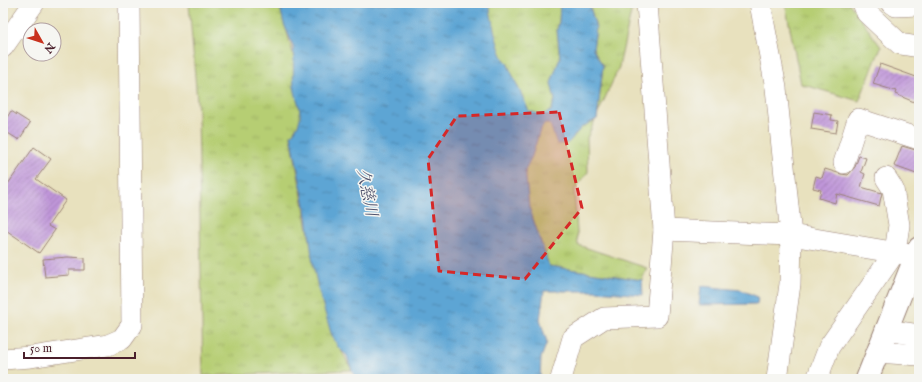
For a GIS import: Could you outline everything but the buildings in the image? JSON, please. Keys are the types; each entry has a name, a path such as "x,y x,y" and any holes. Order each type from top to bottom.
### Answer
{"highway":[{"path":"867,379 917,252"}],"street":[{"path":"3,47 34,3"},
{"path":"3,359 31,357 108,345 122,339 132,325 129,3"},
{"path":"561,379 573,338 604,318 657,316 664,230 647,3"},
{"path":"760,3 776,88 791,235 790,284 777,379"},
{"path":"863,3 867,13 900,44 919,47"},
{"path":"892,3 896,6 919,5"},
{"path":"844,163 858,119 919,139"},
{"path":"817,379 829,347 895,252 899,226 894,189 886,178"},
{"path":"664,230 791,235 895,252 917,252"},
{"path":"886,330 919,335"},
{"path":"877,352 919,355"}],"highlighted area":[{"path":"559,112 582,208 525,279 439,271 428,159 457,116"}],"green space":[{"path":"189,3 279,3 295,62 301,120 291,136 310,240 336,341 352,370 203,376 198,113"},
{"path":"489,3 560,3 557,30 560,58 551,83 555,100 551,111 542,115 529,112 507,63 499,52 494,35"},
{"path":"589,3 633,3 619,67 597,115 603,66 593,49 596,28"},
{"path":"785,3 849,3 881,47 859,101 801,84"},
{"path":"595,120 587,138 588,172 574,191 578,245 647,268 642,280 549,266 529,207 525,169 532,156 539,133 544,124 550,124 558,144 568,143 582,127"}],"water":[{"name":"久慈川","path":"279,3 489,3 495,35 504,59 529,111 542,115 551,111 555,100 551,83 560,58 557,30 560,3 589,3 596,28 593,49 603,66 597,119 582,127 568,143 557,144 550,124 544,124 525,170 529,207 549,266 642,280 643,295 596,291 544,291 540,320 547,342 541,358 540,379 355,379 347,356 338,347 331,333 313,265 307,216 291,135 299,123 300,117 293,82 293,47 284,24"},
{"path":"701,286 741,290 758,297 757,304 699,305"}]}
